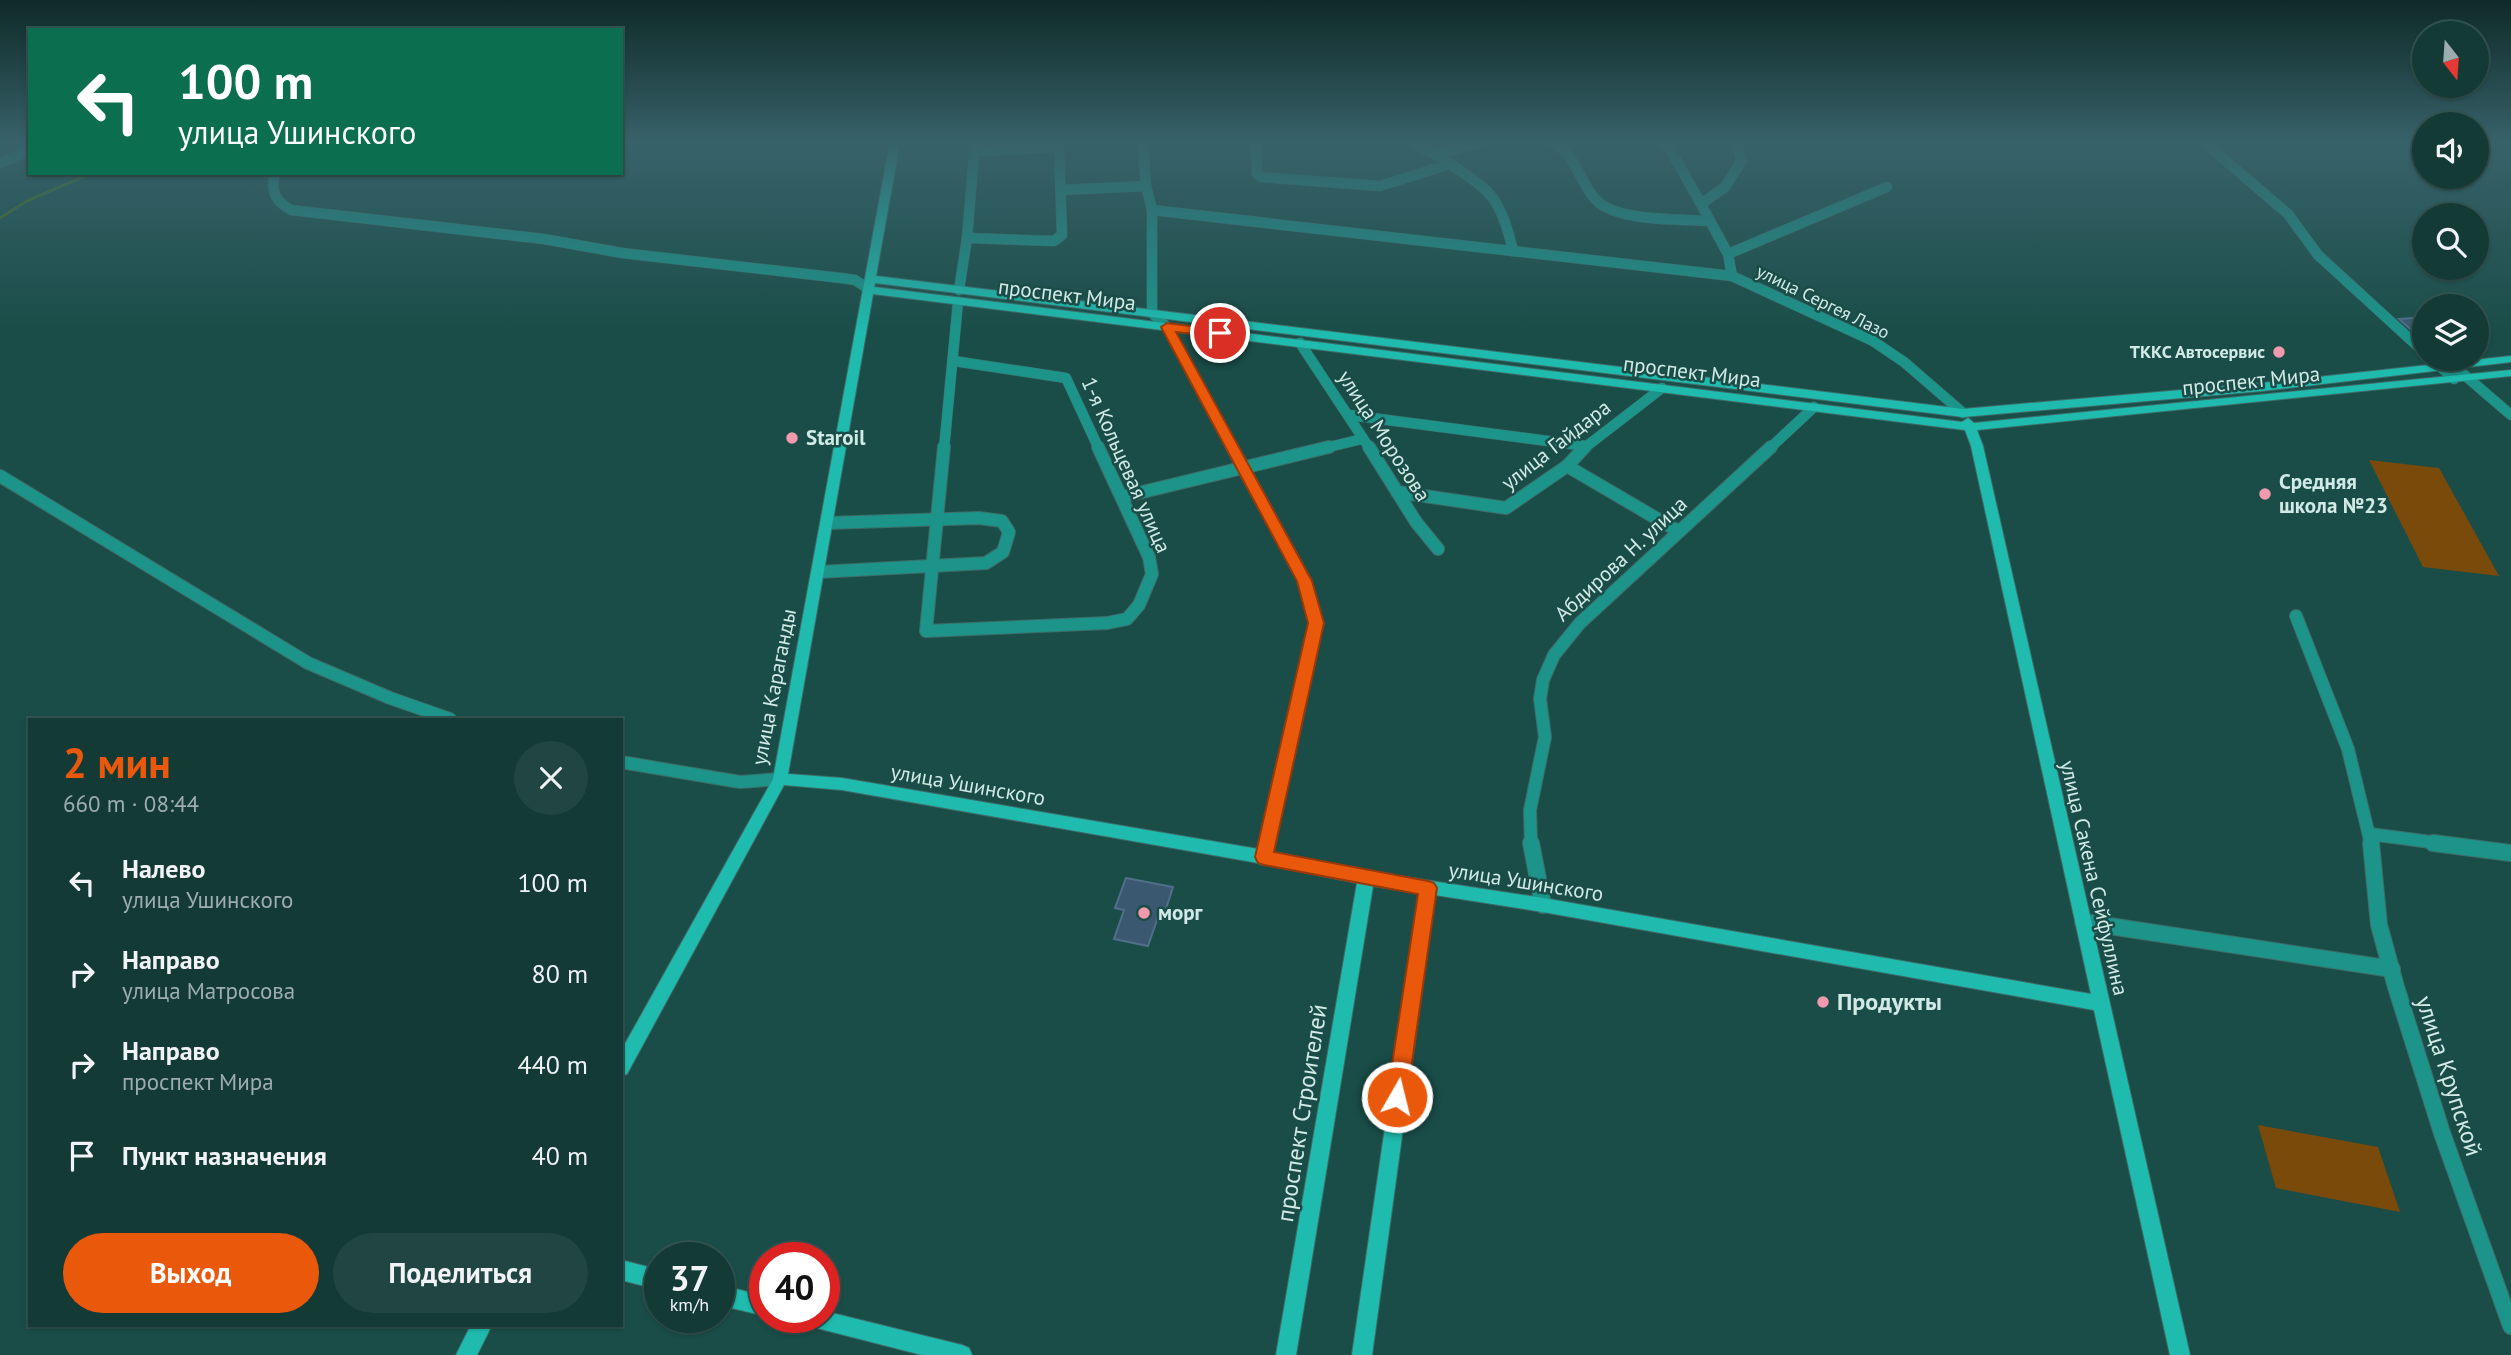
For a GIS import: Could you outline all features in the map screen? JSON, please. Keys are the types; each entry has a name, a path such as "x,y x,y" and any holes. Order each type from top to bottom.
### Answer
{"main road":[{"name":"улица Караганды","path":"623,1064 780,779 884,205"},
{"name":"проспект Мира","path":"871,285 1167,327 1814,407 1967,420 2511,373"},
{"name":"проспект Мира","path":"958,296 1152,313 1967,420 2412,367"},
{"name":"проспект Мира","path":"2489,361 2511,359"},
{"name":"улица Сакена Сейфуллина","path":"1967,420 2180,1355"},
{"name":"улица Ушинского","path":"780,779 853,786 1264,857 1366,878 1543,905 2101,1003"},
{"name":"проспект Строителей","path":"1286,1355 1366,878"},
{"path":"1362,1355 1428,888"},
{"path":"623,1271 644,1276"},
{"path":"840,1325 962,1355"},
{"path":"466,1355 481,1327"}],"street":[{"path":"282,205 299,211 544,239 622,253 855,280 871,285"},
{"name":"1-я Кольцевая улица","path":"954,361 1066,378 1149,557 1152,574 1139,605 1127,619 1107,623 926,631 939,520 958,296 970,205"},
{"path":"967,238 1054,241 1062,235 1061,205"},
{"path":"1151,205 1152,313 1167,327 1245,467 1305,581 1316,623 1264,857"},
{"path":"1499,205 1513,251"},
{"path":"1603,205 1615,212 1710,221"},
{"path":"1702,205 1728,254"},
{"name":"улица Сергея Лазо","path":"1732,276 1728,254 1844,205"},
{"path":"2278,205 2288,214 2318,254 2412,341"},
{"name":"улица Сергея Лазо","path":"1152,210 1732,276 1873,341 1904,362 1967,420"},
{"name":"улица Морозова","path":"1300,343 1416,522 1438,549"},
{"path":"2448,371 2454,379"},
{"path":"2456,371 2469,378 2511,415"},
{"name":"улица Гайдара","path":"1397,492 1506,508 1567,466 1586,446 1662,388"},
{"name":"Абдирова Н. улица","path":"1543,905 1529,819 1545,736 1540,696 1544,677 1564,638 1577,623 1601,604 1814,407"},
{"path":"1349,415 1586,446"},
{"path":"1122,497 1362,439"},
{"path":"1567,466 1678,531"},
{"path":"0,476 308,663 390,698 447,718"},
{"path":"818,572 933,568 986,563 1002,556 1009,532 1002,521 979,518 827,523"},
{"name":"улица Крупской","path":"2296,617 2324,681 2350,757 2370,834 2381,935 2459,1183 2511,1326"},
{"path":"623,762 740,782 780,779"},
{"path":"2370,834 2511,853"},
{"path":"2083,922 2392,969"}],"shaded area":[{"path":"2369,460 2439,468 2499,576 2423,567"},
{"path":"2258,1125 2378,1147 2400,1212 2276,1188"}],"building":[{"path":"2412,318 2412,330 2399,319"},
{"name":"морг","path":"1126,878 1173,887 1163,918 1158,917 1148,946 1114,939 1124,910 1115,908"}],"waterway":[{"path":"0,218 20,205"}],"place":[{"name":"ТККС Автосервис","path":"2279,352"},
{"name":"Staroil","path":"792,438"},
{"name":"Средняя школа №23","path":"2265,494"},
{"name":"морг","path":"1144,913"},
{"name":"Продукты","path":"1823,1002"}],"route":[{"path":"1220,333 1167,327 1305,581 1316,623 1264,857 1428,888 1397,1097"}]}
